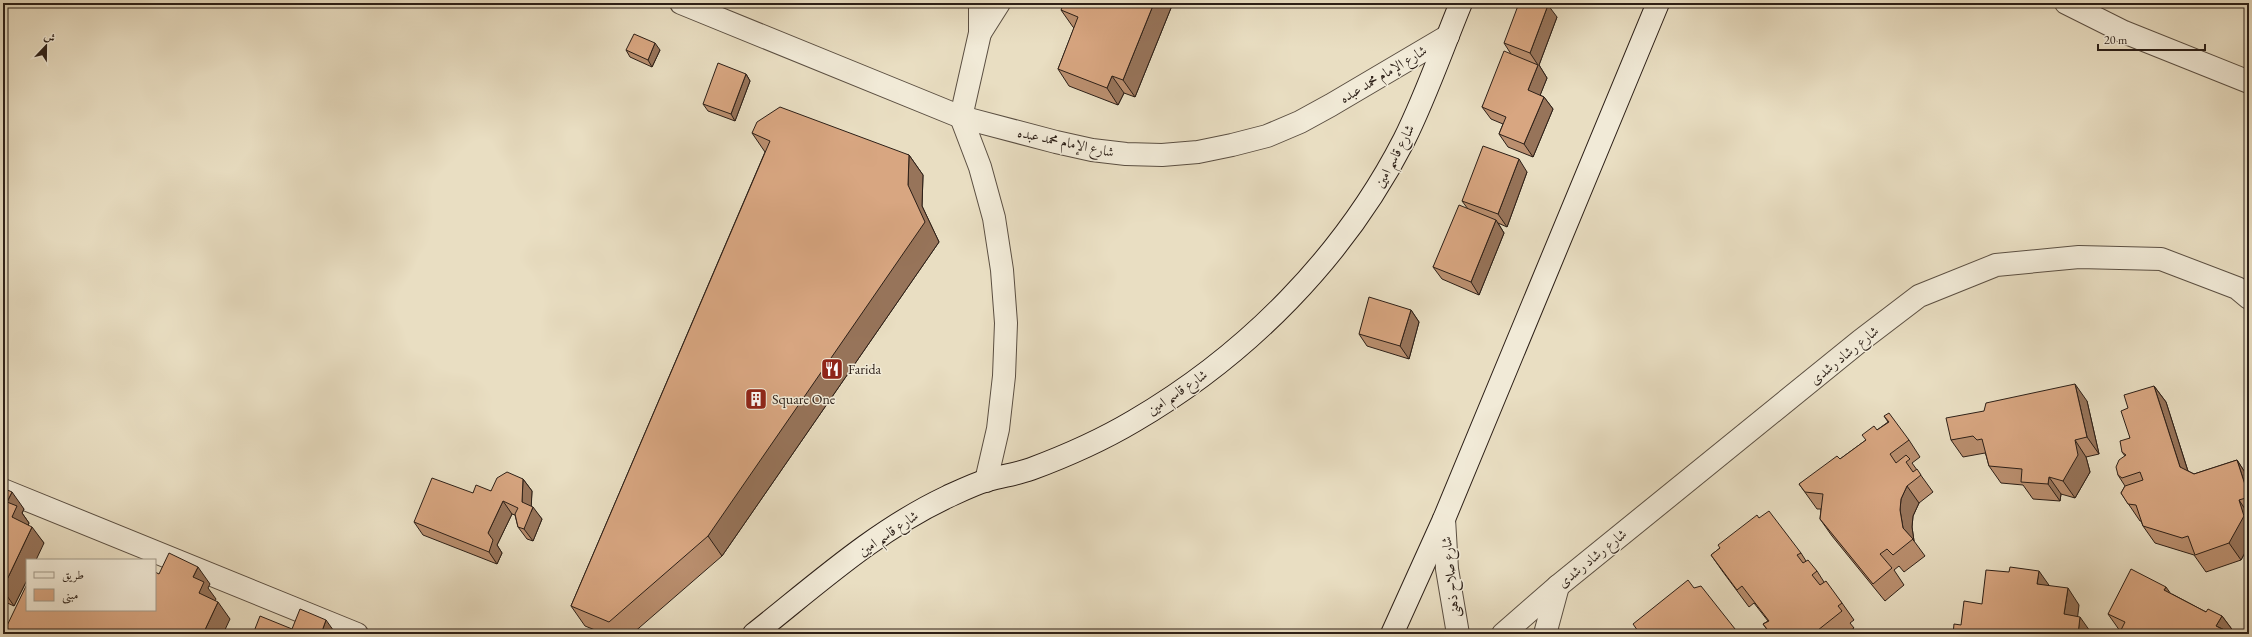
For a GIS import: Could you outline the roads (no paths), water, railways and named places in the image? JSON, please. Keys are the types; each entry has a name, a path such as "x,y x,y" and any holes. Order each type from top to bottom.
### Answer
{"street":[{"name":"شارع الإمام محمد عبده","path":"681,3 961,117 1092,150 1126,154 1162,155 1198,152 1232,146 1266,136 1300,122 1448,36"},
{"path":"980,3 980,33 961,117 980,167 994,218 1002,270 1005,316 1004,376 998,429 986,481"},
{"path":"980,33 999,3"},
{"name":"شارع قاسم امين","path":"754,634 883,533 912,514 986,481 1030,469 1082,447 1132,422 1181,392 1226,358 1269,321 1308,280 1340,241 1376,189 1404,140 1428,89 1461,3"},
{"path":"1392,634 1444,520 1658,3"},
{"path":"2066,3 2124,32 2249,82"},
{"name":"شارع رشاد رشدى","path":"1503,634 1558,586 1860,341 1919,296 1996,265 2079,257 2161,259 2237,288 2249,298"},
{"path":"3,490 357,634"},
{"name":"شارع صلاح ذهنى","path":"1444,520 1447,569 1458,634"},
{"path":"1545,634 1558,586"}],"place":[{"name":"Farida","path":"832,369"},
{"name":"Square One","path":"756,399"}]}
